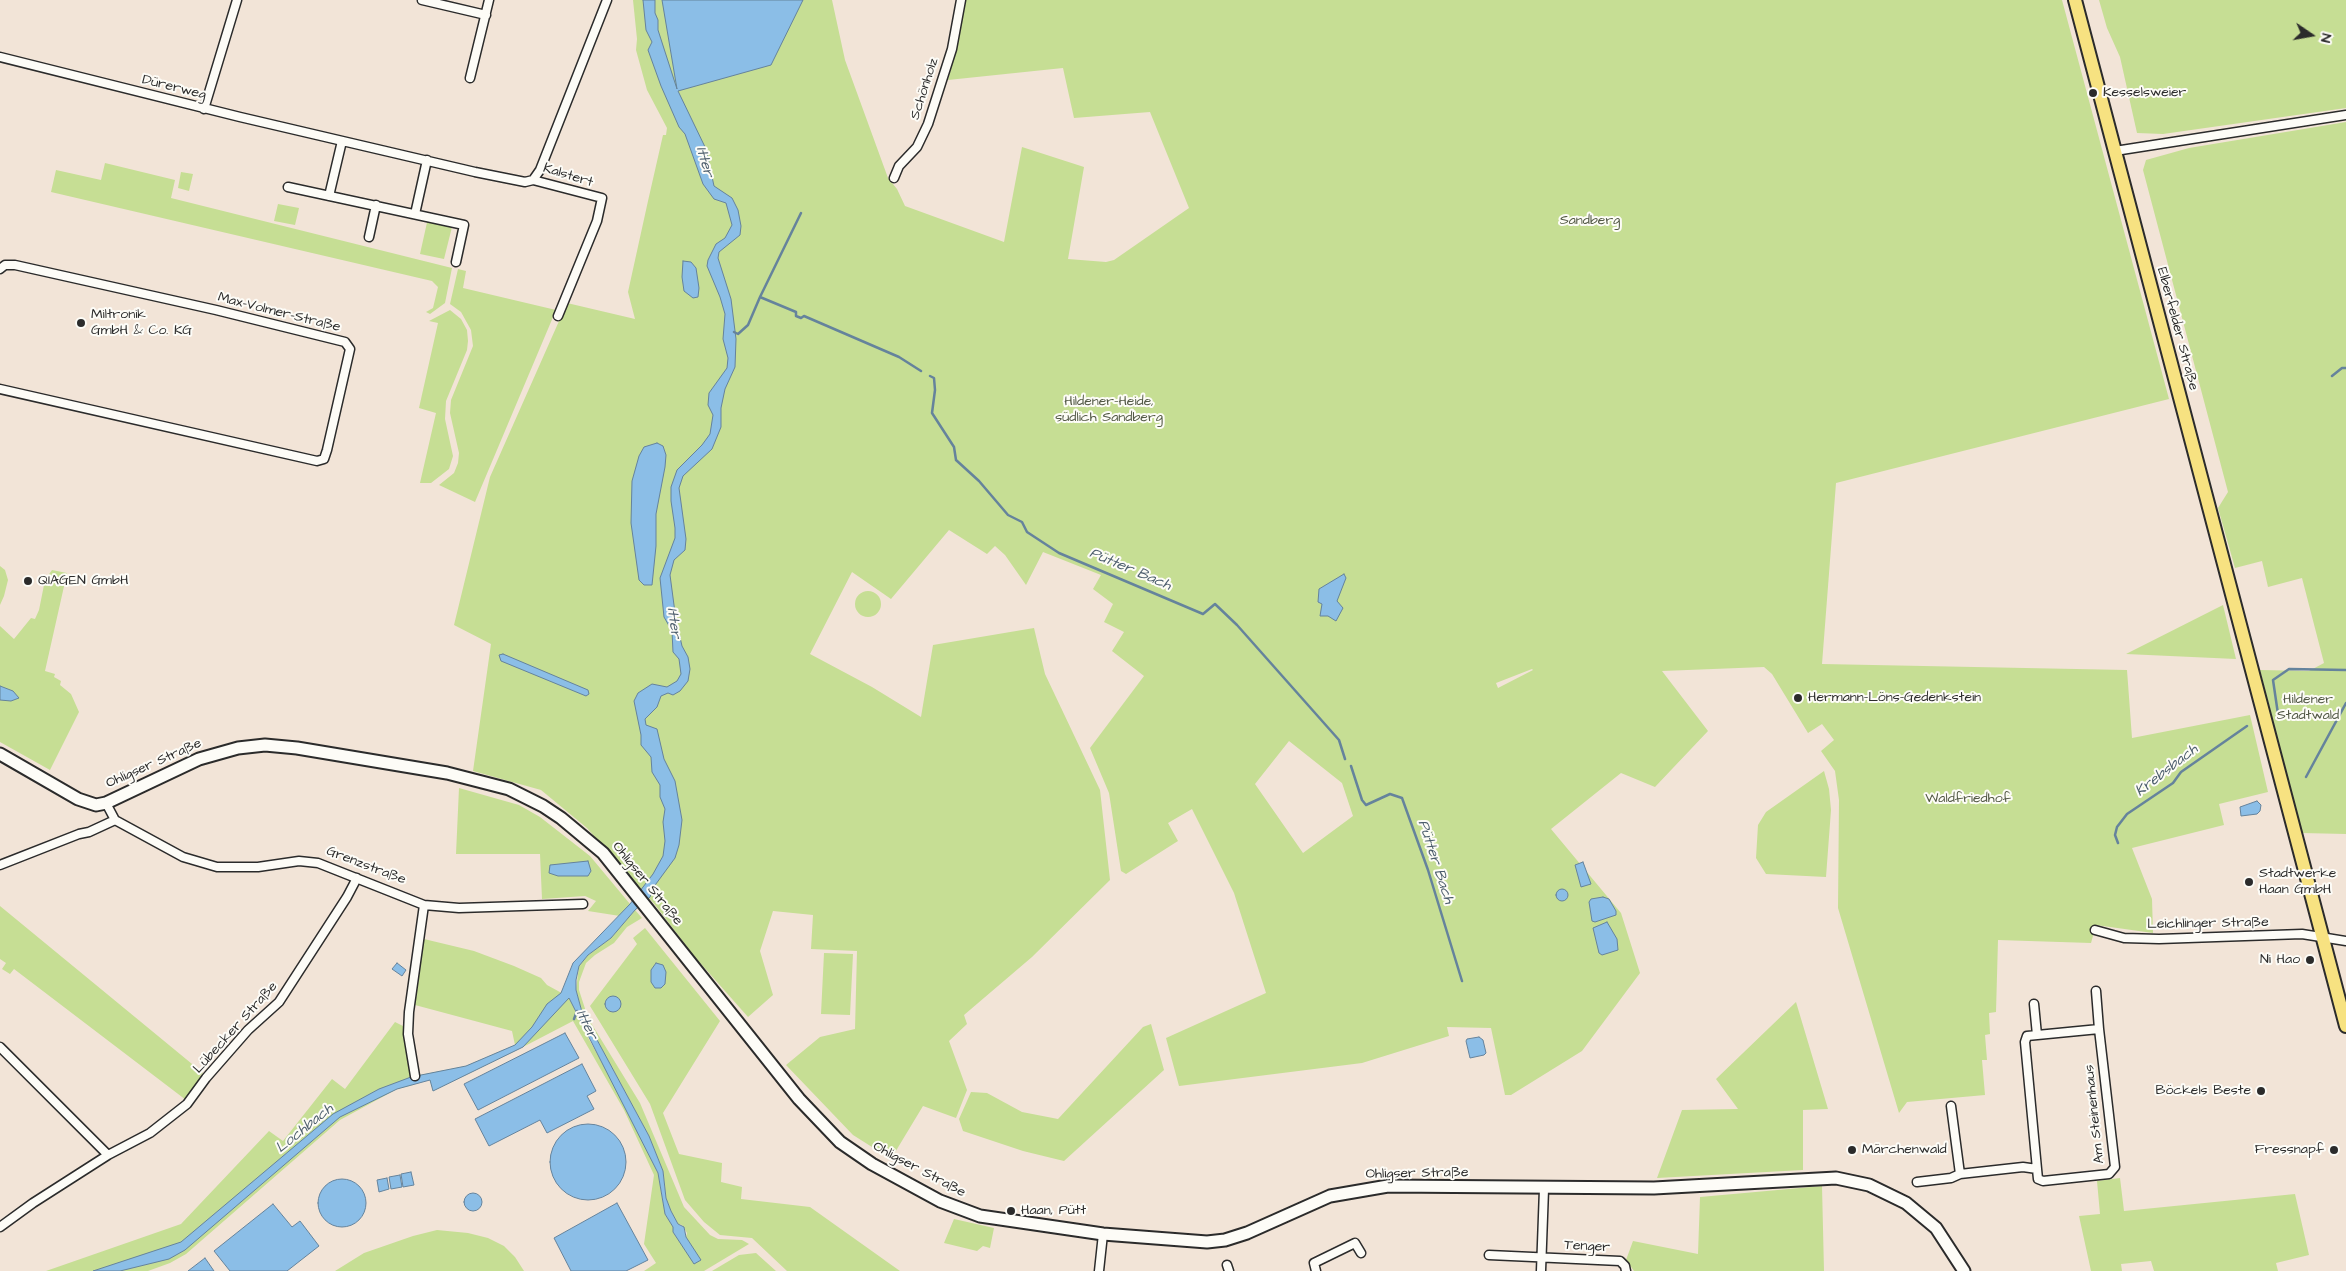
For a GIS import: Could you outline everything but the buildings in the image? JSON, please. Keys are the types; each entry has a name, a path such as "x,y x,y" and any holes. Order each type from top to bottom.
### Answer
{"main road":[{"name":"Elberfelder Straße","path":"2075,0 2346,1026"},
{"name":"Ohligser Straße","path":"106,803 199,759 219,752 252,746 297,748 447,774 509,789 543,806 578,829 603,853 799,1099 840,1142 872,1164 955,1208 1011,1222 1103,1234 1207,1242 1225,1240 1247,1233 1330,1196 1357,1190 1416,1186 1544,1189 1654,1188 1823,1177 1850,1179 1885,1191 1906,1204 1925,1218 1945,1240 1964,1271"},
{"path":"0,754 78,799 96,805 106,803"}],"street":[{"path":"204,109 237,0"},
{"path":"422,0 486,15"},
{"path":"470,78 489,0"},
{"name":"Kalstert","path":"558,316 597,221 602,198 533,180 539,172 607,0"},
{"name":"Schönholz","path":"894,178 899,166 917,146 928,124 952,48 961,0"},
{"name":"Dürerweg","path":"0,57 204,109 342,141 525,182 533,180"},
{"path":"2115,151 2346,115"},
{"path":"329,196 342,141"},
{"path":"415,214 427,160"},
{"path":"288,187 464,225 456,262"},
{"path":"369,237 376,205"},
{"name":"Max-Volmer-Straße","path":"0,269 5,265 15,265 216,310 345,342 350,349 327,450 324,459 317,461 0,389"},
{"path":"0,865 79,834 89,832 115,820 106,803"},
{"name":"Grenzstraße","path":"115,820 183,857 218,867 258,867 308,861 332,867 424,905 459,908 583,904"},
{"name":"Lübecker Straße","path":"0,1228 108,1155 150,1133 187,1104 206,1078 248,1030 279,1002 347,897 357,878"},
{"path":"415,1076 408,1034 409,1012 424,905"},
{"name":"Leichlinger Straße","path":"2094,930 2124,938 2159,939 2302,934 2346,941"},
{"name":"Am Steinenhaus","path":"2037,1169 2038,1179 2042,1181 2109,1174 2115,1167 2098,1029 2096,990"},
{"path":"2034,1004 2037,1034"},
{"path":"1917,1182 1951,1178 1960,1174 2022,1167 2037,1169 2025,1042 2027,1036 2098,1029"},
{"path":"0,1047 108,1155"},
{"path":"1951,1106 1960,1174"},
{"path":"1541,1271 1544,1189"},
{"path":"1100,1271 1103,1234"},
{"path":"1316,1271 1314,1263 1355,1243 1361,1253"},
{"path":"1489,1255 1541,1257"},
{"name":"Tenger","path":"1541,1257 1620,1261 1625,1266 1626,1271"}],"green space":[{"path":"633,0 832,0 845,60 888,178 897,189 905,206 1004,242 1022,147 1084,167 1068,259 1106,262 1114,260 1189,208 1150,112 1074,118 1063,68 948,80 965,0 2062,0 2169,399 1836,483 1822,664 2127,670 2132,738 2250,715 2268,792 2219,804 2224,825 2132,848 2152,899 2153,933 2096,925 2091,943 1998,940 1996,1012 1989,1013 1990,1034 1985,1035 1987,1060 1982,1060 1985,1095 1907,1102 1899,1113 1838,908 1839,800 1835,771 1821,751 1834,740 1822,724 1808,733 1772,674 1764,667 1662,671 1708,731 1655,787 1621,773 1551,829 1621,913 1640,973 1582,1051 1511,1095 1505,1095 1491,1028 1447,1027 1449,1036 1362,1063 1179,1086 1166,1038 1266,993 1234,893 1192,809 1168,823 1178,841 1126,874 1121,871 1109,793 1090,748 1144,676 1112,651 1124,632 1104,622 1113,604 1093,589 1101,575 1043,552 1026,585 1005,555 995,546 987,554 949,530 891,599 852,572 810,654 872,687 921,717 933,645 1034,628 1045,674 1100,790 1110,880 1032,957 964,1015 967,1024 949,1041 967,1090 956,1118 923,1106 891,1159 853,1135 786,1065 820,1037 855,1029 857,951 811,949 813,915 773,911 760,951 773,995 748,1017 694,956 655,905 587,828 541,790 473,771 491,644 454,625 490,477 567,303 635,319 628,292 663,135 666,135 667,128 647,90 636,50 637,39","holes":["1533,670 1498,688 1496,683","1289,741 1342,783 1353,816 1303,853 1255,784"]},
{"path":"2099,0 2346,0 2346,108 2163,134 2137,133 2120,57 2107,28"},
{"name":"Hildener Stadtwald","path":"2346,122 2346,834 2302,833 2260,670 2309,671 2324,663 2302,578 2268,587 2262,561 2235,568 2218,508 2228,492 2143,170 2146,160 2189,148"},
{"path":"105,163 175,180 171,198 452,268 445,303 430,314 426,312 433,308 438,287 432,281 51,192 56,170 101,180"},
{"path":"181,172 193,174 189,191 178,188"},
{"path":"278,204 299,208 295,225 274,221"},
{"path":"428,218 453,223 444,259 420,254"},
{"path":"458,269 466,271 463,288 556,310 475,502 439,485 454,473 458,463 459,453 450,413 451,400 473,346 471,330 461,312 450,304"},
{"path":"450,310 461,319 467,330 468,341 467,350 446,401 445,419 453,456 449,469 431,483 420,483 436,413 419,408 438,323 429,321"},
{"path":"0,566 5,570 8,580 0,605"},
{"path":"52,570 67,573 45,671 55,674 54,677 61,681 60,685 71,694 79,712 50,770 0,742 0,626 14,639 31,618 35,619 39,610 45,580"},
{"path":"868,591 877,595 881,604 877,613 868,617 859,613 855,604 859,595"},
{"path":"2223,605 2236,659 2126,654"},
{"path":"1824,771 1829,789 1831,810 1826,877 1766,874 1756,858 1758,825 1766,812"},
{"path":"459,788 519,805 540,817 590,856 630,904 620,916 588,911 596,901 585,896 542,899 540,854 456,854"},
{"path":"0,906 203,1073 200,1076 203,1078 186,1100 14,969 10,974 2,969 6,963 0,959"},
{"path":"635,910 642,918 627,927 614,943 586,963 579,982 579,990 588,1018 640,1103 684,1207 710,1235 718,1239 742,1240 749,1244 704,1271 644,1271 656,1263 644,1244 654,1175 624,1110 573,1021 433,1091 430,1080 421,1082 420,1075 466,1066 515,1045 512,1031 415,1005 424,939 474,951 541,978 547,985 569,997 586,1034 627,1107 658,1173 665,1214 673,1227 673,1232 694,1263 700,1260 686,1237 687,1233 682,1225 678,1224 671,1211 666,1198 663,1171 649,1136 582,1012 576,990 579,966 588,955 611,938"},
{"path":"645,928 720,1021 663,1113 679,1154 722,1163 721,1182 742,1187 741,1199 810,1207 900,1271 787,1271 752,1238 720,1235 704,1222 685,1200 650,1104 590,1006 637,944 633,938"},
{"path":"824,953 853,954 850,1015 821,1014"},
{"path":"1796,1002 1828,1109 1803,1110 1803,1170 1657,1178 1682,1110 1738,1109 1716,1079"},
{"path":"395,1022 403,1026 413,1085 397,1089 340,1120 186,1254 170,1263 148,1271 46,1271 181,1224 269,1131 283,1141 332,1079 345,1089"},
{"path":"1151,1024 1164,1070 1064,1161 1023,1151 963,1131 959,1119 971,1092 987,1093 1022,1112 1058,1119 1143,1027"},
{"path":"2120,1178 2124,1211 2295,1194 2309,1255 2276,1263 2278,1271 2154,1271 2151,1261 2121,1264 2122,1271 2091,1271 2079,1216 2100,1214 2097,1181"},
{"path":"1822,1186 1824,1271 1634,1271 1626,1260 1633,1241 1698,1254 1700,1197"},
{"path":"954,1219 994,1228 990,1248 983,1246 977,1251 944,1243"},
{"path":"437,1230 468,1233 488,1238 504,1246 515,1257 524,1271 335,1271 364,1253"},
{"path":"756,1253 776,1271 712,1271 739,1255"}],"water":[{"name":"Itter","path":"643,0 655,0 658,30 677,89 662,0 803,0 771,65 678,91 706,149 714,186 732,198 738,210 741,226 740,235 719,252 718,258 731,299 736,339 735,367 725,389 721,408 721,427 712,449 683,476 679,488 686,539 685,550 674,560 670,575 676,620 682,646 688,657 690,669 688,681 680,691 673,695 668,693 661,696 657,707 645,719 646,725 657,729 664,759 675,781 682,820 679,845 675,858 653,888 650,897 635,910 611,938 588,955 579,966 576,980 576,990 582,1012 649,1136 663,1171 666,1198 671,1211 678,1224 684,1227 686,1237 701,1260 694,1264 673,1232 673,1227 665,1214 658,1173 569,998 523,1047 433,1091 430,1080 397,1089 340,1117 185,1250 169,1259 120,1271 93,1271 181,1242 333,1114 379,1089 411,1077 466,1066 515,1045 532,1027 547,1004 561,993 573,963 630,904 653,874 663,856 665,809 660,797 660,785 652,772 651,757 641,745 641,735 634,701 638,693 652,684 667,687 677,681 681,674 679,659 673,652 672,631 664,617 660,578 675,538 671,487 677,470 702,445 710,434 713,415 708,405 709,393 727,368 728,358 723,339 725,314 707,266 716,244 725,238 732,225 726,203 714,199 703,184 685,134 679,127 661,86 648,50 652,42 646,30"},
{"path":"683,261 691,262 696,268 699,288 698,297 693,298 684,291 682,277"},
{"path":"657,443 663,446 666,455 665,467 656,514 656,546 652,585 644,585 639,580 631,523 632,481 639,456 644,447"},
{"path":"1344,574 1346,578 1337,601 1343,608 1336,621 1328,616 1320,616 1322,604 1318,602 1319,589"},
{"path":"503,654 588,690 589,694 586,696 501,661 499,655"},
{"path":"0,686 13,691 19,698 11,701 0,700"},
{"path":"2257,801 2261,805 2260,811 2257,814 2241,816 2240,807"},
{"path":"588,861 591,871 588,876 558,876 549,873 550,865"},
{"path":"1583,862 1591,884 1581,887 1575,865"},
{"path":"1562,889 1568,895 1562,901 1556,895"},
{"path":"1603,897 1609,899 1616,911 1616,915 1595,922 1592,921 1589,902 1591,899"},
{"path":"1607,922 1617,939 1618,950 1602,955 1599,953 1593,928"},
{"path":"397,963 406,970 402,976 392,969"},
{"path":"656,963 663,965 666,972 665,984 661,988 655,988 651,982 651,970"},
{"path":"610,996 616,996 621,1001 619,1010 610,1012 605,1007 605,1001"},
{"path":"565,1033 579,1058 478,1110 464,1084"},
{"path":"1479,1037 1483,1040 1486,1053 1470,1058 1466,1041 1467,1039"},
{"path":"582,1064 596,1091 587,1096 594,1109 547,1133 540,1120 489,1146 475,1119"},
{"path":"588,1124 603,1127 615,1135 623,1147 626,1162 623,1177 615,1189 603,1197 588,1200 573,1197 561,1189 553,1177 550,1162 553,1147 561,1135 573,1127"},
{"path":"411,1172 414,1185 403,1187 401,1174"},
{"path":"400,1175 402,1187 391,1189 389,1177"},
{"path":"387,1178 389,1189 379,1192 377,1180"},
{"path":"337,1179 347,1179 356,1183 362,1189 365,1194 365,1212 356,1223 347,1227 337,1227 328,1223 322,1217 318,1208 318,1198 322,1189 328,1183"},
{"path":"473,1193 479,1196 482,1202 479,1208 473,1211 467,1208 464,1202 467,1196"},
{"path":"617,1203 648,1260 626,1271 571,1271 554,1238"},
{"path":"273,1204 292,1227 300,1221 319,1246 287,1271 230,1271 214,1251"},
{"path":"205,1258 214,1271 188,1271"}],"waterway":[{"path":"760,297 801,213"},
{"name":"Pütter Bach","path":"734,332 738,334 748,325 760,297 796,312 796,316 801,318 804,316 899,357 921,371"},
{"path":"2332,376 2342,368 2346,368"},
{"name":"Pütter Bach","path":"930,376 934,378 935,390 932,413 954,447 956,460 979,481 1008,515 1022,522 1027,532 1059,553 1203,614 1215,604 1237,625 1339,740 1345,759"},
{"name":"Krebsbach","path":"2278,714 2273,680 2289,669 2346,670"},
{"path":"2306,777 2346,703"},
{"name":"Krebsbach","path":"2118,843 2115,835 2117,827 2127,814 2173,783 2181,772 2247,726"},
{"name":"Pütter Bach","path":"1351,766 1362,800 1366,805 1390,794 1402,798 1428,870 1462,981"},
{"name":"Itter","path":"574,1019 577,1011"}],"place":[{"name":"Kesselsweier","path":"2093,93"},
{"name":"Miltronik GmbH & Co. KG","path":"81,323"},
{"name":"QIAGEN GmbH","path":"28,581"},
{"name":"Hermann-Löns-Gedenkstein","path":"1798,698"},
{"name":"Stadtwerke Haan GmbH","path":"2249,882"},
{"name":"Ni Hao","path":"2310,960"},
{"name":"Böckels Beste","path":"2261,1091"},
{"name":"Märchenwald","path":"1852,1150"},
{"name":"Fressnapf","path":"2334,1150"},
{"name":"Haan, Pütt","path":"1011,1211"}],"park label":[{"name":"Sandberg","path":"1590,221"},
{"name":"Hildener-Heide, südlich Sandberg","path":"1109,410"},
{"name":"Waldfriedhof","path":"1968,799"}],"water label":[{"name":"Lochbach","path":"305,1129"}]}
